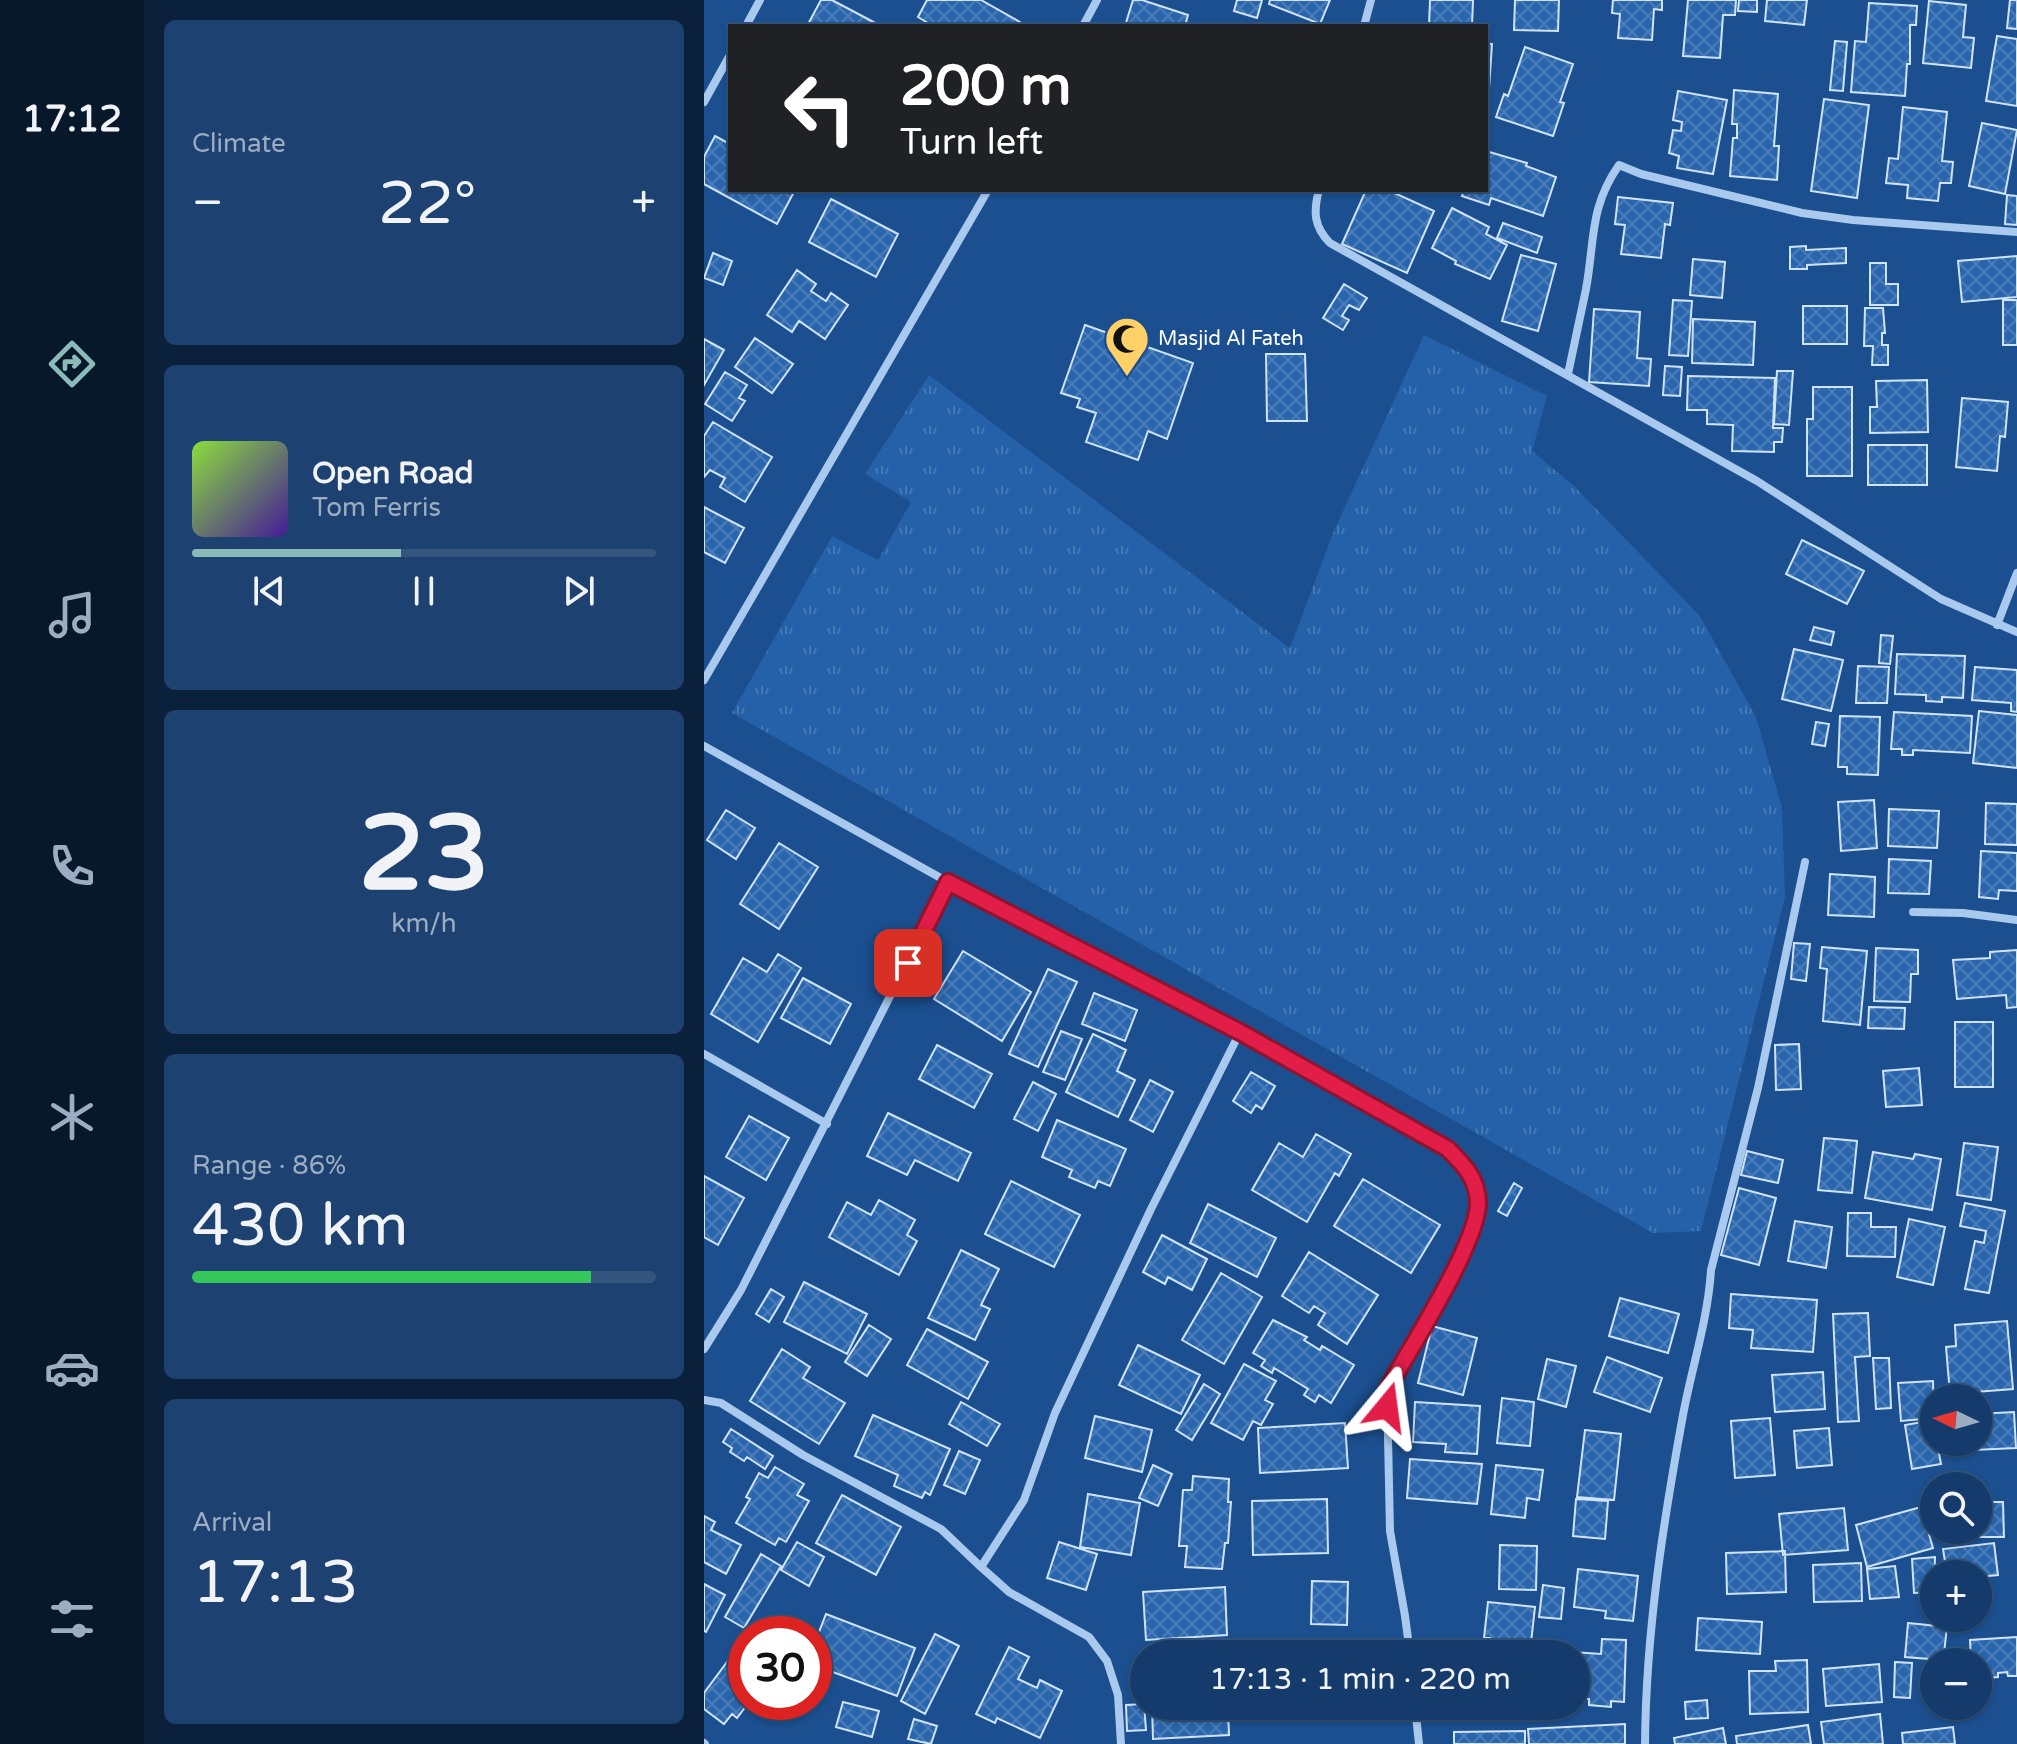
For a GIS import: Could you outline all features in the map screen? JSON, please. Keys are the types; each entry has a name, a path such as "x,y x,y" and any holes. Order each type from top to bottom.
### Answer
{"street":[{"path":"747,24 760,0"},
{"path":"1084,24 1097,0"},
{"path":"1365,24 1371,0"},
{"path":"704,102 728,59"},
{"path":"1568,374 1586,287 1596,211 1604,187 1619,165 1641,174 1802,213 1853,220 2017,232"},
{"path":"704,680 987,192"},
{"path":"1319,192 1315,207 1318,231 1330,243 1757,481 1941,599 2017,632"},
{"path":"1997,625 2017,573"},
{"path":"704,746 948,882 1240,1032 1448,1149 1469,1169 1478,1201 1474,1226 1452,1275 1387,1390 1390,1531 1408,1640"},
{"path":"1645,1744 1645,1687 1662,1529 1710,1291 1711,1270 1758,1088 1805,862"},
{"path":"704,1349 741,1290 948,882"},
{"path":"1913,912 1963,913 2017,920"},
{"path":"981,1567 1024,1500 1055,1413 1151,1209 1240,1032"},
{"path":"704,1054 827,1124"},
{"path":"704,1400 721,1403 803,1455 941,1529 1009,1592 1089,1637 1107,1661 1118,1695 1121,1744"},
{"path":"1416,1720 1419,1744"}],"green space":[{"path":"1424,335 1547,396 1532,451 1574,486 1700,616 1756,717 1782,808 1785,897 1701,1231 1653,1233 732,713 832,536 878,560 911,502 865,474 929,375 1290,648 1333,533"}],"building":[{"path":"821,0 832,0 877,24 808,24"},
{"path":"927,0 981,0 1023,24 930,24 918,17"},
{"path":"1133,0 1188,15 1186,24 1126,24"},
{"path":"1237,0 1262,0 1257,18 1234,11"},
{"path":"1270,0 1330,0 1320,24 1269,4"},
{"path":"1430,0 1473,0 1472,24 1429,24"},
{"path":"1515,0 1559,0 1558,31 1514,30"},
{"path":"1613,0 1662,0 1662,10 1654,9 1652,40 1618,38 1620,14 1612,13"},
{"path":"1688,0 1736,0 1735,15 1723,15 1720,58 1683,56"},
{"path":"1739,0 1757,0 1757,12 1738,11"},
{"path":"1767,0 1807,0 1804,25 1765,21"},
{"path":"2010,0 2017,0 2017,29 2007,28"},
{"path":"1929,1 1966,5 1963,37 1974,38 1971,68 1923,63"},
{"path":"1869,3 1917,6 1916,25 1910,25 1910,64 1907,64 1905,96 1851,92 1855,41 1866,42"},
{"path":"1997,36 2017,39 2017,106 1986,101"},
{"path":"1835,41 1847,42 1843,91 1830,90"},
{"path":"1488,43 1492,44 1488,104"},
{"path":"1525,47 1573,64 1553,136 1496,117 1504,94 1508,96"},
{"path":"1734,90 1778,94 1774,146 1779,146 1777,180 1730,176 1733,138 1737,138 1737,124 1732,124"},
{"path":"1678,91 1727,100 1713,174 1677,168 1679,156 1669,153 1673,130 1681,131 1682,122 1673,120"},
{"path":"1824,99 1869,105 1857,198 1811,191"},
{"path":"1903,107 1947,112 1942,161 1953,162 1951,183 1940,183 1938,201 1907,198 1908,185 1886,183 1889,158 1898,159"},
{"path":"1982,123 2017,130 2005,194 1969,186"},
{"path":"715,136 728,143 728,192 794,192 777,224 704,184 704,157"},
{"path":"1488,152 1527,163 1526,166 1556,177 1543,216 1491,198 1489,205 1462,196 1463,192 1488,192"},
{"path":"1365,192 1392,192 1434,211 1407,273 1342,244"},
{"path":"2007,195 2017,196 2017,225 2005,224"},
{"path":"1618,197 1673,203 1670,225 1665,224 1661,258 1621,254 1625,225 1615,224"},
{"path":"831,199 898,234 876,277 809,242"},
{"path":"1452,208 1489,227 1486,234 1507,245 1490,279 1455,264 1456,261 1432,248"},
{"path":"1503,223 1542,237 1537,253 1497,238"},
{"path":"1806,246 1806,250 1846,248 1846,263 1790,269 1790,247"},
{"path":"713,253 732,261 723,285 704,278"},
{"path":"1521,255 1556,264 1538,331 1502,321"},
{"path":"2017,256 2017,297 1962,302 1958,261"},
{"path":"1693,259 1725,262 1722,298 1690,295"},
{"path":"1870,263 1886,263 1886,284 1898,284 1898,305 1870,305"},
{"path":"797,270 816,284 811,291 826,301 831,293 848,305 825,339 799,321 792,332 767,315"},
{"path":"1344,284 1367,298 1359,310 1349,305 1342,316 1349,320 1343,330 1323,318"},
{"path":"1673,300 1692,301 1688,356 1669,355"},
{"path":"2003,300 2017,300 2017,345 2003,345"},
{"path":"1803,306 1847,306 1847,344 1803,344"},
{"path":"1865,308 1883,308 1885,333 1882,333 1882,345 1888,345 1888,365 1872,365 1873,346 1864,346"},
{"path":"1594,309 1640,312 1637,358 1651,359 1649,386 1589,382"},
{"path":"1693,319 1755,322 1753,365 1692,363"},
{"name":"Masjid Al Fateh","path":"1085,325 1193,363 1167,439 1148,431 1138,460 1086,442 1096,413 1077,407 1080,399 1061,393"},
{"path":"755,338 793,364 772,393 735,367"},
{"path":"704,339 724,350 704,385"},
{"path":"1266,354 1305,354 1307,421 1267,421"},
{"path":"1665,366 1682,367 1680,396 1663,395"},
{"path":"1777,371 1793,371 1789,425 1774,424"},
{"path":"725,372 747,385 739,398 745,401 732,421 705,404"},
{"path":"1688,376 1775,378 1773,428 1783,428 1782,442 1774,442 1774,452 1732,451 1733,425 1707,424 1707,410 1687,410"},
{"path":"1927,380 1928,432 1870,433 1870,407 1877,407 1876,381"},
{"path":"1813,387 1852,387 1852,476 1807,476 1807,419 1813,419"},
{"path":"1962,398 2008,402 2005,437 2000,436 1997,471 1956,467"},
{"path":"713,422 772,457 745,502 720,487 725,478 710,470 704,477 704,436"},
{"path":"1868,445 1927,445 1927,485 1868,485"},
{"path":"704,507 744,528 725,563 704,552"},
{"path":"1802,540 1864,571 1847,604 1786,574"},
{"path":"1814,627 1834,632 1831,645 1810,640"},
{"path":"1881,635 1893,636 1890,664 1879,663"},
{"path":"1794,649 1843,660 1831,711 1782,699"},
{"path":"1897,654 1965,656 1963,698 1942,697 1942,702 1926,701 1926,695 1895,694"},
{"path":"1858,666 1889,667 1887,703 1856,703"},
{"path":"1975,667 2017,670 2017,712 2011,711 2011,703 1972,700"},
{"path":"1979,711 2017,715 2017,768 1973,763"},
{"path":"1894,712 1972,716 1970,753 1913,750 1913,755 1902,755 1902,749 1891,749"},
{"path":"1840,716 1880,717 1878,775 1847,774 1847,767 1838,767"},
{"path":"1816,722 1829,724 1825,746 1812,744"},
{"path":"1874,800 1877,848 1841,851 1838,802"},
{"path":"1986,803 2017,804 2017,845 1985,844"},
{"path":"1889,809 1939,811 1937,848 1888,846"},
{"path":"726,810 755,828 736,859 707,840"},
{"path":"779,843 818,867 779,929 740,904"},
{"path":"1981,851 2017,853 2017,891 1999,890 1998,899 1979,897"},
{"path":"1889,859 1931,861 1929,894 1888,893"},
{"path":"1830,874 1875,877 1874,917 1828,915"},
{"path":"1794,943 1810,944 1806,981 1791,979"},
{"path":"1822,947 1867,951 1860,1025 1823,1021 1827,969 1820,968"},
{"path":"1876,948 1918,950 1918,974 1911,974 1910,1002 1874,1001"},
{"path":"2017,950 2017,1007 2007,1008 2006,995 1957,999 1953,960 1990,958 1990,952"},
{"path":"963,951 1031,992 1002,1041 934,999"},
{"path":"778,954 801,968 758,1042 711,1014 743,958 767,972"},
{"path":"1048,969 1077,982 1038,1067 1009,1054"},
{"path":"803,978 851,1004 830,1044 781,1018"},
{"path":"1094,993 1137,1010 1125,1041 1082,1024"},
{"path":"1869,1007 1905,1008 1904,1029 1868,1028"},
{"path":"1955,1022 1993,1022 1993,1087 1955,1087"},
{"path":"1061,1031 1082,1039 1065,1080 1043,1072"},
{"path":"1093,1034 1126,1050 1117,1071 1135,1080 1118,1117 1066,1092"},
{"path":"1799,1044 1801,1089 1776,1090 1775,1045"},
{"path":"937,1045 992,1074 974,1108 919,1079"},
{"path":"1919,1068 1922,1105 1886,1107 1883,1071"},
{"path":"1251,1072 1275,1086 1262,1109 1256,1105 1251,1113 1233,1101"},
{"path":"1150,1080 1173,1092 1153,1132 1130,1120"},
{"path":"1033,1082 1056,1094 1038,1131 1014,1119"},
{"path":"888,1113 971,1153 958,1181 915,1160 907,1175 867,1156"},
{"path":"749,1116 789,1138 766,1180 726,1157"},
{"path":"1057,1120 1126,1149 1110,1186 1098,1181 1095,1188 1069,1177 1072,1170 1042,1157"},
{"path":"1316,1134 1351,1154 1339,1176 1335,1173 1307,1222 1252,1190 1279,1143 1303,1157"},
{"path":"1824,1138 1857,1141 1852,1193 1818,1190"},
{"path":"1964,1143 1998,1147 1991,1200 1957,1195"},
{"path":"1747,1151 1783,1160 1778,1183 1741,1175"},
{"path":"1873,1152 1913,1159 1915,1154 1941,1159 1932,1210 1865,1198"},
{"path":"704,1176 744,1198 718,1245 704,1237"},
{"path":"1363,1179 1440,1225 1411,1273 1334,1226"},
{"path":"1011,1181 1080,1215 1054,1267 985,1234"},
{"path":"1514,1183 1522,1188 1507,1216 1498,1211"},
{"path":"1739,1188 1776,1198 1759,1265 1721,1255"},
{"path":"879,1200 915,1220 907,1235 917,1241 899,1275 829,1237 847,1202 871,1215"},
{"path":"1965,1203 2005,1211 1989,1293 1965,1289 1975,1241 1984,1243 1986,1231 1960,1226"},
{"path":"1208,1204 1276,1238 1257,1277 1190,1243"},
{"path":"1848,1213 1871,1213 1871,1227 1896,1227 1895,1257 1847,1256"},
{"path":"1909,1219 1945,1227 1933,1285 1897,1277"},
{"path":"1795,1221 1832,1227 1826,1268 1788,1261"},
{"path":"1162,1235 1207,1259 1192,1290 1168,1277 1165,1284 1143,1272"},
{"path":"961,1250 999,1269 981,1305 990,1309 975,1340 928,1318"},
{"path":"1309,1252 1378,1295 1347,1344 1318,1325 1325,1313 1314,1306 1309,1313 1282,1296"},
{"path":"1221,1273 1262,1297 1224,1364 1182,1340"},
{"path":"804,1282 867,1314 847,1354 784,1322"},
{"path":"771,1289 784,1297 769,1322 756,1314"},
{"path":"1731,1294 1817,1300 1813,1352 1751,1348 1753,1330 1729,1328"},
{"path":"1620,1298 1679,1314 1668,1353 1609,1336"},
{"path":"1868,1313 1870,1356 1855,1357 1859,1421 1838,1422 1833,1314"},
{"path":"1273,1320 1307,1337 1304,1340 1320,1350 1322,1346 1354,1365 1331,1403 1319,1395 1315,1402 1304,1395 1308,1389 1274,1368 1272,1373 1261,1366 1265,1360 1253,1353"},
{"path":"2007,1321 2013,1389 1992,1391 1992,1384 1949,1384 1946,1347 1956,1346 1955,1325"},
{"path":"869,1325 891,1339 867,1376 845,1362"},
{"path":"1432,1326 1477,1338 1463,1395 1418,1383"},
{"path":"927,1329 988,1362 968,1399 907,1365"},
{"path":"1138,1345 1200,1375 1181,1414 1119,1385"},
{"path":"782,1349 810,1367 803,1378 845,1403 819,1444 750,1401"},
{"path":"1607,1357 1662,1378 1650,1412 1594,1392"},
{"path":"1873,1358 1889,1358 1891,1408 1876,1409"},
{"path":"1547,1359 1576,1366 1566,1407 1538,1399"},
{"path":"1244,1364 1276,1381 1265,1400 1273,1404 1261,1425 1253,1421 1243,1440 1211,1423"},
{"path":"1823,1372 1825,1409 1775,1412 1772,1375"},
{"path":"1933,1381 1933,1384 1920,1384 1920,1419 1901,1421 1898,1383"},
{"path":"1204,1384 1220,1394 1192,1440 1176,1430"},
{"path":"1502,1398 1534,1402 1530,1446 1497,1443"},
{"path":"961,1402 1000,1424 987,1446 949,1424"},
{"path":"1415,1402 1480,1406 1477,1454 1445,1452 1446,1444 1413,1442"},
{"path":"2014,1412 2016,1448 1992,1449 1992,1413"},
{"path":"873,1415 950,1449 930,1495 925,1492 922,1498 894,1486 898,1475 855,1456"},
{"path":"1095,1416 1152,1430 1142,1472 1085,1458"},
{"path":"1770,1418 1775,1475 1735,1478 1731,1421"},
{"path":"1920,1422 1920,1456 1940,1456 1941,1464 1912,1469 1905,1425"},
{"path":"1345,1423 1348,1468 1260,1473 1258,1428"},
{"path":"1829,1428 1832,1465 1797,1468 1794,1431"},
{"path":"731,1429 773,1456 765,1469 747,1457 744,1461 730,1452 732,1448 723,1442"},
{"path":"1585,1430 1621,1434 1614,1500 1577,1497"},
{"path":"959,1451 980,1460 965,1494 944,1485"},
{"path":"1410,1459 1482,1464 1477,1504 1407,1498"},
{"path":"1153,1465 1172,1474 1158,1506 1139,1498"},
{"path":"1496,1465 1543,1470 1539,1500 1527,1498 1525,1518 1491,1514"},
{"path":"775,1467 804,1484 797,1495 809,1501 786,1542 779,1538 775,1545 736,1523 750,1499 746,1497 759,1473 768,1478"},
{"path":"1193,1476 1229,1479 1228,1543 1225,1543 1222,1569 1185,1567 1187,1546 1179,1546 1183,1490 1192,1490"},
{"path":"1088,1494 1140,1503 1131,1555 1080,1547"},
{"path":"842,1495 901,1527 876,1575 816,1543"},
{"path":"1327,1499 1328,1553 1253,1555 1252,1501"},
{"path":"1576,1499 1608,1501 1605,1539 1573,1536"},
{"path":"1992,1502 2003,1502 2004,1537 1992,1537"},
{"path":"1920,1507 1920,1544 1932,1544 1933,1548 1867,1567 1856,1525"},
{"path":"1844,1508 1848,1550 1783,1555 1779,1514"},
{"path":"704,1516 715,1522 711,1530 741,1545 726,1574 704,1562"},
{"path":"797,1542 824,1557 809,1586 781,1570"},
{"path":"1059,1542 1097,1554 1086,1590 1047,1578"},
{"path":"1992,1543 1998,1575 1992,1576 1992,1560 1945,1560 1943,1549"},
{"path":"1500,1545 1537,1546 1536,1590 1499,1589"},
{"path":"1785,1551 1786,1592 1727,1594 1726,1553"},
{"path":"761,1554 781,1566 751,1616 725,1617"},
{"path":"1935,1557 1935,1560 1920,1560 1920,1593 1914,1593 1912,1559"},
{"path":"1861,1563 1862,1601 1814,1602 1813,1565"},
{"path":"1895,1566 1899,1597 1870,1599 1867,1569"},
{"path":"1578,1569 1638,1576 1633,1621 1605,1618 1606,1611 1574,1607"},
{"path":"1312,1581 1348,1582 1347,1625 1311,1624"},
{"path":"704,1584 725,1595 706,1632 704,1631"},
{"path":"1543,1585 1564,1588 1561,1619 1539,1617"},
{"path":"1225,1587 1227,1635 1146,1640 1143,1592"},
{"path":"1488,1602 1535,1607 1531,1640 1484,1638"},
{"path":"832,1616 915,1648 897,1696 832,1672"},
{"path":"1698,1618 1762,1622 1760,1654 1696,1650"},
{"path":"1908,1623 1920,1624 1920,1632 1946,1632 1945,1648 1920,1648 1920,1658 1905,1657"},
{"path":"935,1634 959,1646 925,1714 901,1701"},
{"path":"2017,1637 2017,1676 2008,1676 2007,1672 1992,1678 1992,1648 1970,1648 1970,1640"},
{"path":"1602,1639 1626,1640 1624,1702 1611,1701 1611,1707 1590,1705 1590,1653 1601,1654"},
{"path":"1009,1647 1029,1657 1018,1679 1037,1688 1040,1680 1062,1691 1040,1738 997,1718 995,1723 976,1714"},
{"path":"1807,1660 1808,1712 1750,1714 1749,1671 1776,1671 1775,1661"},
{"path":"728,1661 728,1719 724,1724 704,1709 704,1693"},
{"path":"1895,1662 1912,1663 1910,1698 1894,1697"},
{"path":"1879,1664 1882,1702 1826,1706 1823,1669"},
{"path":"1707,1700 1708,1718 1686,1719 1685,1702"},
{"path":"843,1702 879,1711 872,1737 836,1727"},
{"path":"1126,1705 1130,1705 1130,1720 1145,1720 1146,1730 1127,1731"},
{"path":"1880,1714 1883,1744 1824,1744 1821,1722"},
{"path":"914,1719 937,1726 931,1744 908,1739"},
{"path":"1152,1720 1228,1720 1229,1735 1153,1739"},
{"path":"1625,1724 1625,1744 1529,1744 1528,1729"},
{"path":"1808,1725 1811,1744 1737,1744 1736,1736"},
{"path":"1953,1727 1955,1744 1903,1744 1902,1733"},
{"path":"1723,1728 1726,1744 1675,1744 1674,1738"},
{"path":"1525,1731 1525,1744 1454,1744 1454,1732"}],"place":[{"name":"Masjid Al Fateh","path":"1127,378"}],"route":[{"path":"908,963 948,882 1240,1032 1448,1149 1469,1169 1478,1201 1474,1226 1452,1275 1387,1390 1387,1407"}]}
